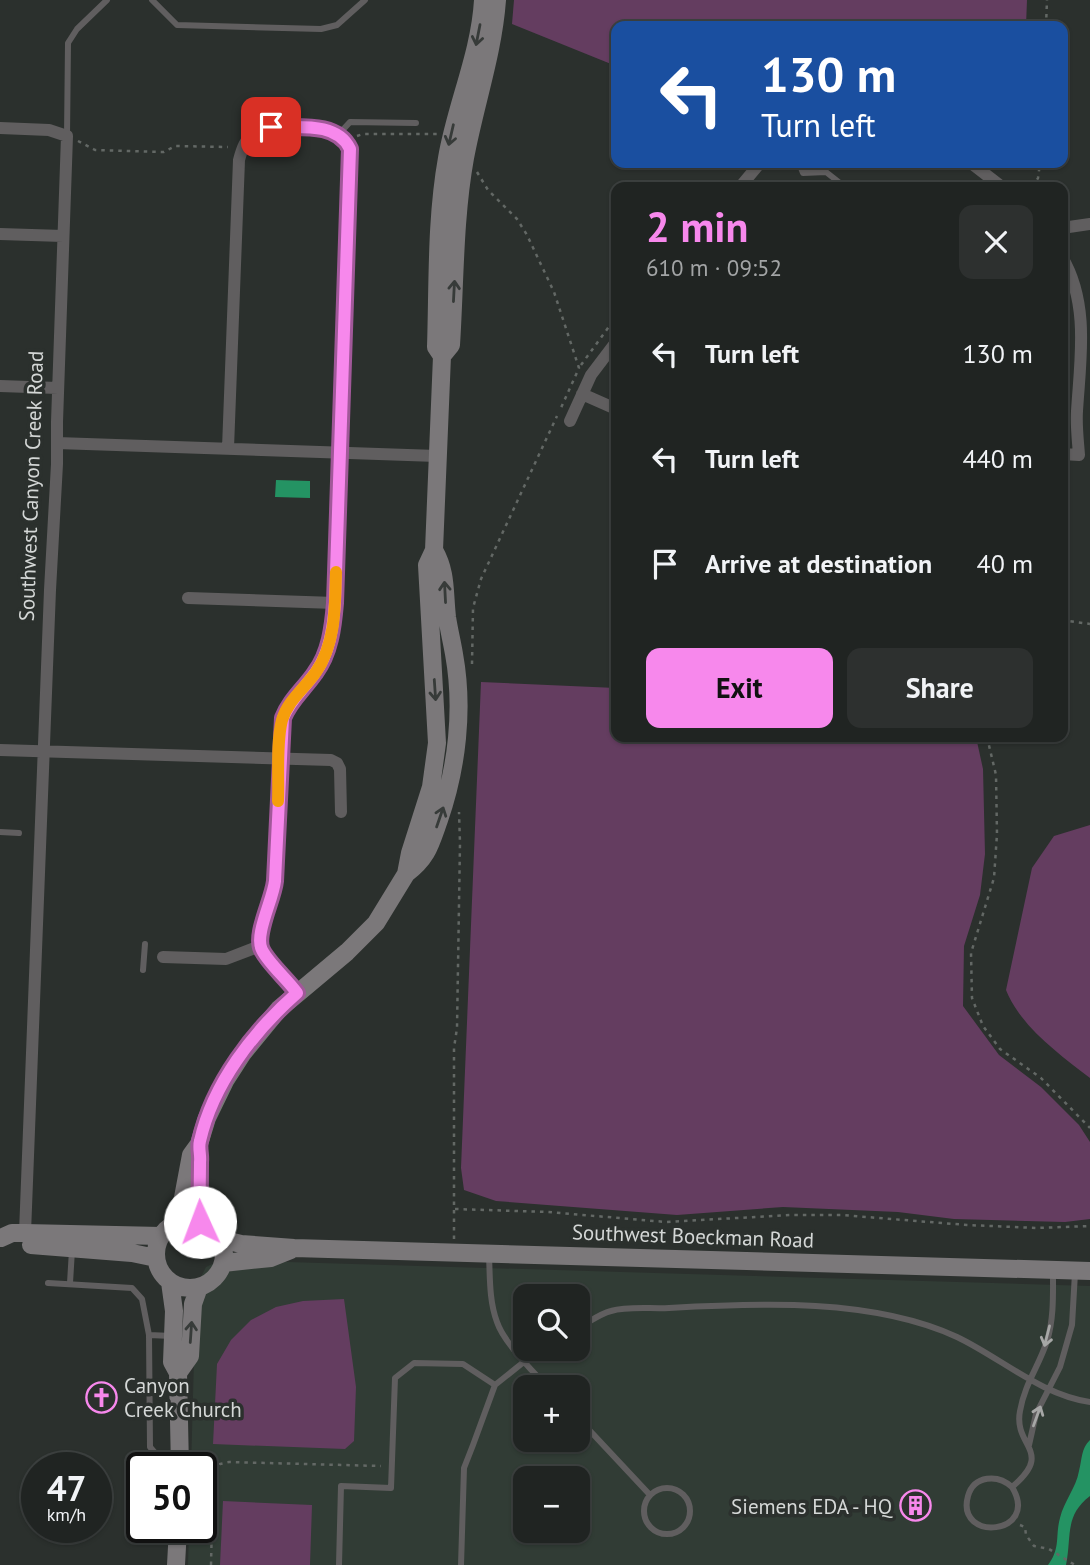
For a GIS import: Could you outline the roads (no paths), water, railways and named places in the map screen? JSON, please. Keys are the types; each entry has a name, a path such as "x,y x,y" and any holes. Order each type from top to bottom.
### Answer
{"main road":[{"path":"200,1222 199,1144 207,1118 225,1081 264,1026 376,923 406,874 431,787 437,743 427,565 433,550 438,456 442,356 436,346 444,178 451,137 471,70 483,0"},
{"path":"442,356 451,345 459,200 465,160 492,48 497,0"},
{"path":"406,874 422,862 446,797 457,736 456,677 446,610 443,566 433,550"},
{"path":"175,1223 200,1222 212,1228 221,1239 223,1263 210,1282 189,1289 170,1282 160,1272 156,1258 157,1244 161,1236 175,1223 182,1203 191,1155 199,1144"},
{"path":"0,1238 12,1233 161,1236"},
{"path":"0,1238 10,1243 132,1253 156,1258"},
{"name":"Southwest Boeckman Road","path":"221,1239 241,1244 294,1248 1083,1270"},
{"name":"Southwest Boeckman Road","path":"223,1263 271,1258 294,1248"},
{"path":"170,1282 174,1311 172,1362 178,1373 180,1452"},
{"path":"178,1373 190,1356 193,1304 199,1287"},
{"path":"176,1565 177,1543"}],"street":[{"path":"228,448 239,160 242,147 257,131 271,127 326,129 342,137 350,149 351,160 335,603 325,655 317,671 291,701 283,718 275,881 272,900 259,938 263,953 297,993"},
{"path":"0,128 50,130 67,136"},
{"name":"Southwest Canyon Creek Road","path":"25,1233 67,136"},
{"path":"744,182 756,168"},
{"path":"977,168 996,182"},
{"path":"1068,227 1090,224"},
{"path":"0,234 63,236"},
{"path":"1068,273 1076,295 1080,320 1085,381 1077,414 1079,455 1068,454"},
{"path":"570,421 591,375 611,349"},
{"path":"0,386 58,388"},
{"path":"582,394 611,407"},
{"path":"57,443 438,456"},
{"path":"188,598 335,603"},
{"path":"0,750 331,760 337,764 341,780 341,812"},
{"path":"163,957 226,958 260,946"}],"lane":[{"path":"67,136 68,43 77,29 107,0"},
{"path":"152,0 177,25 321,29 337,25 365,0"},
{"path":"342,137 350,122 416,123"},
{"path":"801,168 803,173 826,173 838,182"},
{"path":"0,832 19,833"},
{"path":"143,970 145,944"},
{"path":"145,956 163,957"},
{"path":"70,1283 72,1247"},
{"path":"489,1254 490,1283 497,1322 536,1375"},
{"path":"1012,1487 1030,1468 1032,1453 1020,1431 1019,1423 1029,1378 1047,1339 1053,1302 1053,1269"},
{"path":"1029,1445 1036,1414 1060,1367 1083,1270"},
{"path":"48,1283 132,1288 142,1299 149,1335 150,1447 154,1452"},
{"path":"590,1322 611,1311 730,1305 830,1308 895,1317 947,1334 1049,1388 1075,1400 1090,1402"},
{"path":"149,1335 173,1336"},
{"path":"461,1565 464,1468 495,1385 524,1362"},
{"path":"339,1565 341,1486 391,1488 395,1378 414,1363 463,1364 495,1385"},
{"path":"590,1431 650,1495"},
{"path":"986,1479 1000,1479 1012,1487 1017,1507 1011,1520 1005,1525 992,1529 978,1524 969,1513 967,1499 974,1486 986,1479"},
{"path":"663,1488 683,1494 690,1507 688,1521 684,1527 672,1534 657,1532 651,1528 644,1515 650,1495 663,1488"}],"place":[{"name":"Canyon Creek Church","path":"101,1397"},
{"name":"Siemens EDA - HQ","path":"915,1506"}]}
